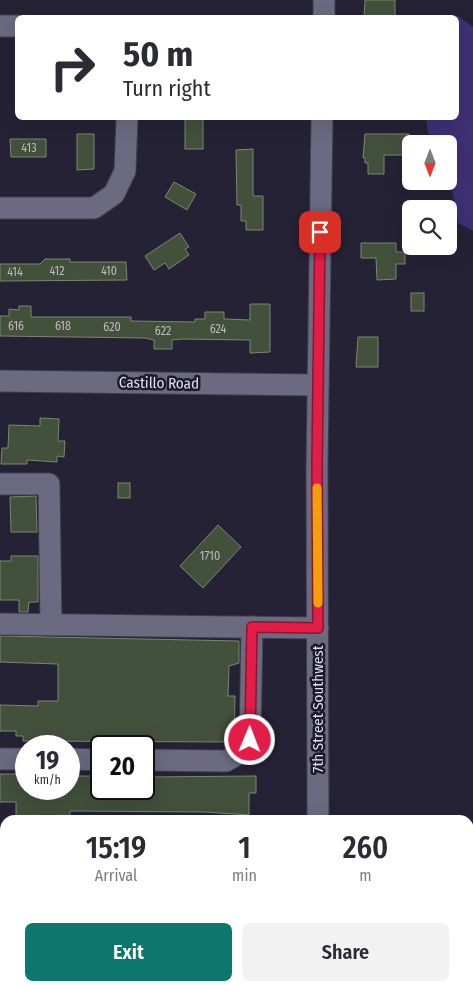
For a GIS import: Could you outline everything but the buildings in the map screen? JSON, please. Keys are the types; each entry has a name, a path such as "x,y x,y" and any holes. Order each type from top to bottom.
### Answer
{"street":[{"path":"324,0 324,15"},
{"path":"0,26 15,26"},
{"path":"0,208 94,208 114,194 125,171 126,120"},
{"name":"7th Street Southwest","path":"318,815 318,385 322,120"},
{"name":"Castillo Road","path":"0,381 318,385"},
{"path":"0,484 49,484 51,625"},
{"path":"0,624 318,628"},
{"path":"155,760 226,761 242,752 250,740 252,627"},
{"path":"0,759 15,759"}],"shaded area":[{"path":"459,17 473,27 473,231 458,223 457,200 454,200 452,190 458,190 458,135 431,135 428,133 426,120 459,120"}],"slow traffic":[{"path":"317,488 318,603"}],"route":[{"path":"250,740 252,627 318,628 317,466 320,232"}]}
